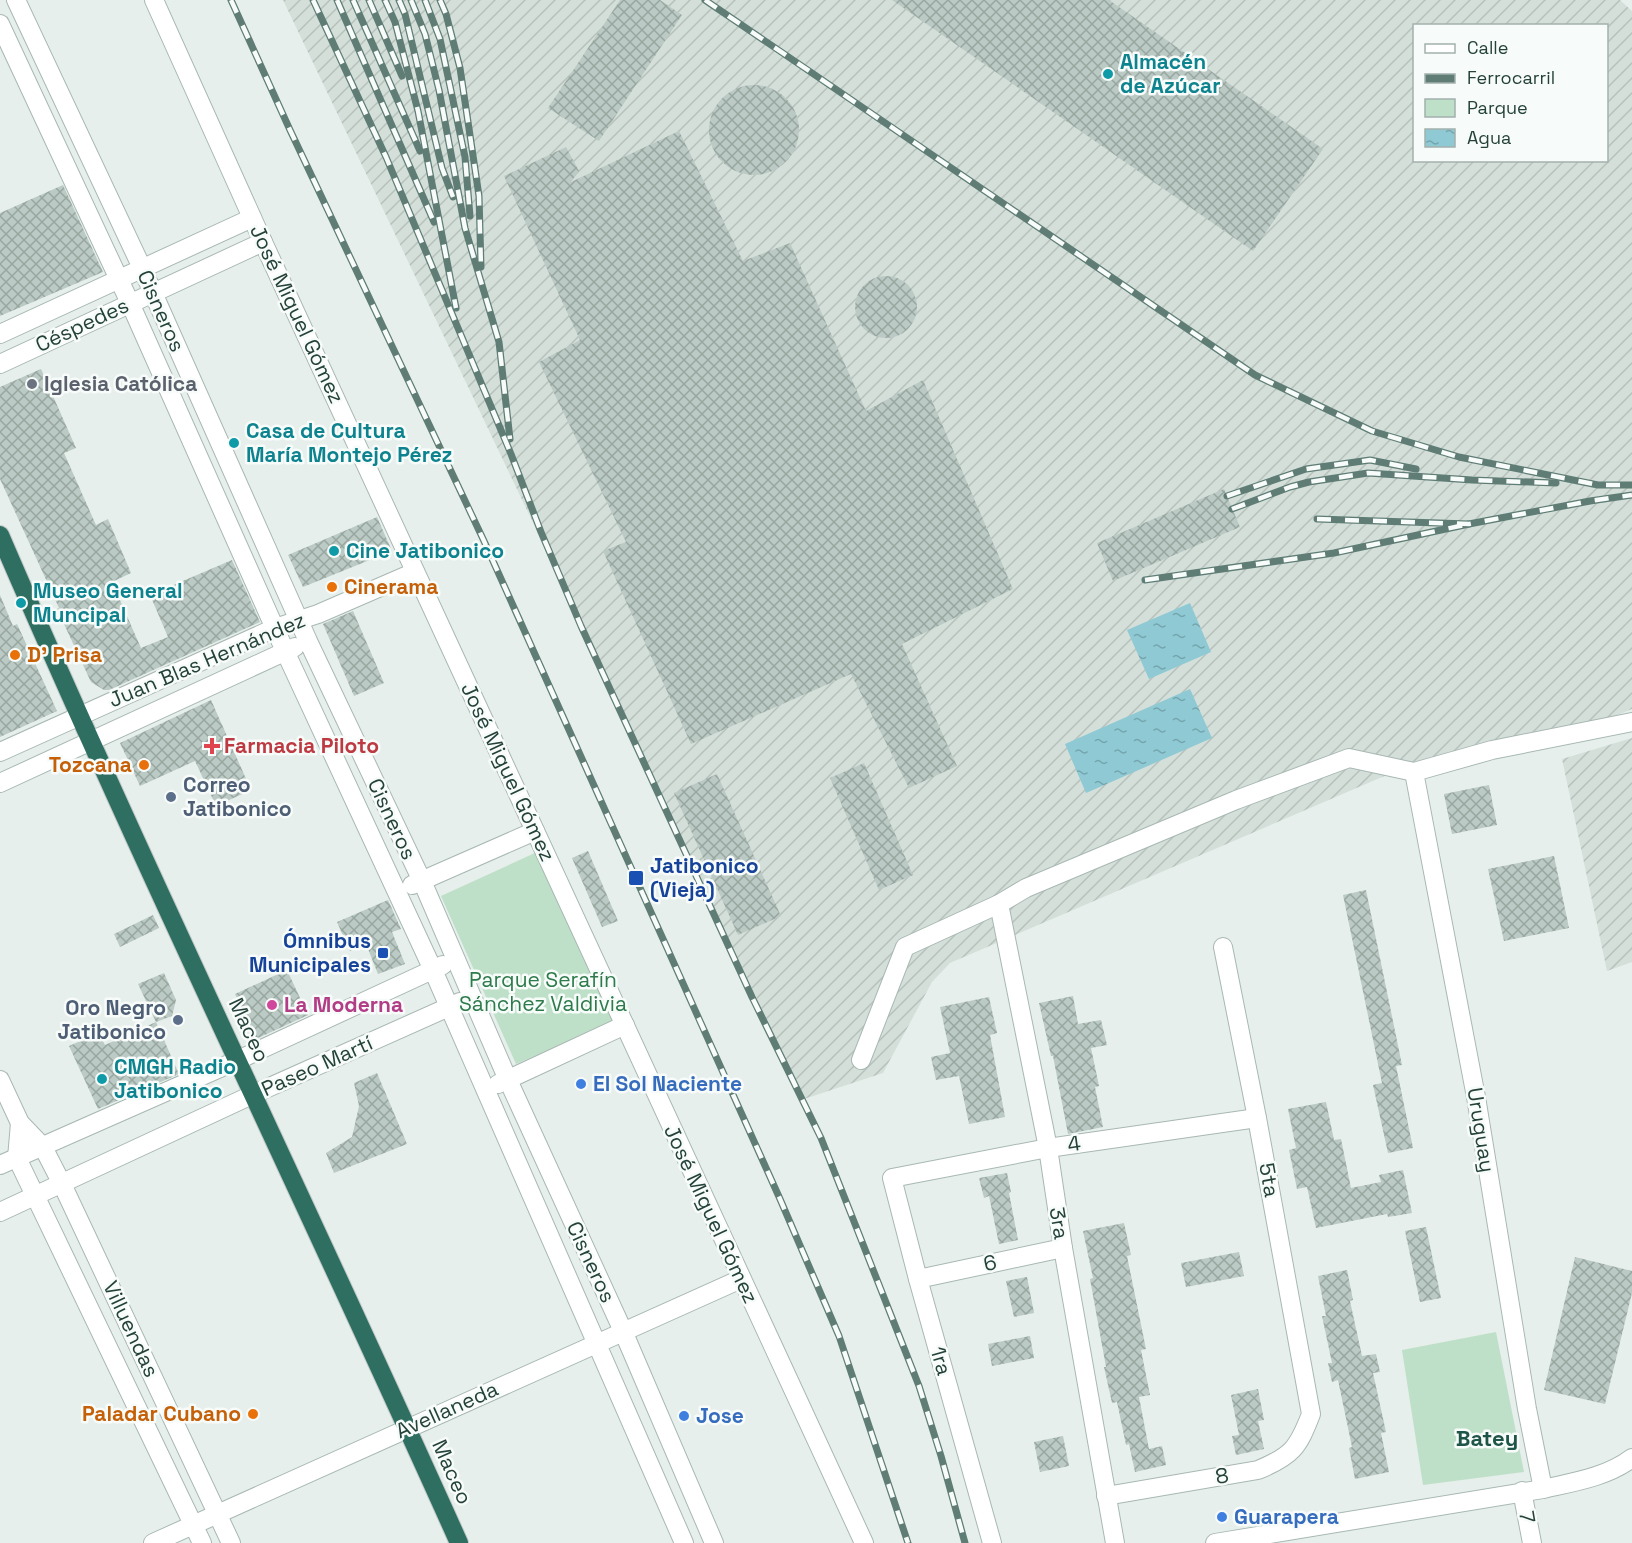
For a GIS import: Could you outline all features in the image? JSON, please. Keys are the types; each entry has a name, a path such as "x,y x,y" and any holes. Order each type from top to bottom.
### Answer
{"highway":[{"name":"Maceo","path":"0,535 78,716 459,1543"}],"street":[{"name":"Cisneros","path":"16,0 142,268 298,620 422,881 508,1080 623,1331 714,1543"},
{"name":"José Miguel Gómez","path":"154,0 263,242 864,1543"},
{"name":"Cisneros","path":"0,24 130,303 285,651 433,970 684,1543"},
{"name":"Céspedes","path":"0,334 252,218"},
{"name":"Céspedes","path":"0,364 263,242"},
{"name":"Juan Blas Hernández","path":"0,752 275,628 318,614 415,572"},
{"name":"Juan Blas Hernández","path":"0,783 308,641"},
{"path":"861,1060 905,947 999,904 1026,888 1214,810 1349,758 1414,772 1492,750 1632,722"},
{"name":"Uruguay","path":"1414,772 1476,1097 1527,1409 1543,1489"},
{"path":"396,891 535,831"},
{"name":"3ra","path":"999,904 1048,1148 1063,1248 1115,1543"},
{"name":"5ta","path":"1223,947 1311,1414"},
{"name":"Paseo Martí","path":"0,1166 456,960"},
{"name":"Paseo Martí","path":"0,1212 254,1094 471,997"},
{"path":"485,1090 624,1025"},
{"name":"Villuendas","path":"0,1080 20,1123 43,1147 62,1184 231,1543"},
{"name":"4","path":"892,1178 1048,1148 1257,1118"},
{"name":"Villuendas","path":"20,1123 17,1158 202,1543"},
{"name":"1ra","path":"892,1178 992,1543"},
{"name":"6","path":"918,1279 1063,1248"},
{"name":"Avellaneda","path":"153,1543 741,1279"},
{"name":"8","path":"1106,1496 1258,1470 1278,1462 1294,1450 1311,1414"},
{"path":"1215,1543 1543,1489 1590,1478 1623,1465 1632,1458"},
{"name":"7","path":"1522,1491 1532,1543"}],"shaded area":[{"path":"283,0 1620,0 1632,11 1632,709 1557,740 1410,765 950,963 932,982 883,1073 804,1099 548,554"},
{"path":"1632,738 1632,962 1607,971 1562,759"}],"green space":[{"name":"Parque Serafín Sánchez Valdivia","path":"537,852 617,1021 516,1064 441,896"},
{"path":"1496,1332 1524,1472 1423,1485 1402,1350"}],"water":[{"path":"1190,603 1211,652 1149,679 1127,630"},
{"path":"1190,689 1212,738 1086,793 1065,744"}],"building":[{"path":"620,0 660,0 682,15 599,141 548,108"},
{"name":"Almacén de Azúcar","path":"892,0 1109,0 1323,149 1253,251"},
{"path":"754,85 771,89 786,98 795,113 799,130 795,147 786,162 771,171 754,175 737,171 722,162 713,147 709,130 713,113 722,98 737,89"},
{"path":"679,131 743,261 790,243 866,411 923,380 1013,589 902,644 957,766 909,788 851,674 691,744 603,551 626,542 539,362 580,340 504,176 566,147 579,171 571,182"},
{"path":"63,185 103,272 0,316 0,213"},
{"path":"886,276 898,278 908,285 915,295 917,307 915,319 908,329 898,336 886,338 874,336 864,329 857,319 855,307 857,295 864,285 874,278"},
{"path":"41,369 76,448 64,453 96,525 108,519 131,573 112,582 141,648 168,637 150,595 232,560 260,622 109,690 104,690 91,682 0,479 0,387"},
{"path":"1224,489 1240,527 1113,581 1097,543"},
{"path":"377,517 392,551 303,587 288,555"},
{"path":"0,595 13,626 17,624 57,711 0,737"},
{"path":"353,611 384,683 354,696 323,624"},
{"path":"211,700 251,790 216,806 195,761 140,786 120,743"},
{"path":"864,763 913,875 879,890 830,778"},
{"path":"717,774 781,916 738,935 674,793"},
{"path":"1489,785 1497,825 1452,834 1444,794"},
{"path":"588,851 618,921 602,927 572,858"},
{"path":"1554,856 1569,928 1504,941 1488,869"},
{"path":"1366,890 1402,1065 1396,1066 1413,1148 1388,1153 1373,1085 1382,1083 1343,895"},
{"path":"388,900 401,929 392,932 405,964 378,974 366,944 350,951 337,922"},
{"path":"153,915 159,928 120,947 114,934"},
{"name":"La Moderna","path":"287,970 308,1015 256,1039 235,994"},
{"path":"164,973 176,1000 172,1016 156,1022 138,984"},
{"path":"1073,996 1078,1024 1101,1020 1107,1045 1091,1048 1099,1086 1095,1087 1103,1127 1068,1134 1053,1056 1051,1056 1039,1003"},
{"path":"989,997 997,1033 990,1035 1005,1117 969,1124 959,1076 936,1080 931,1057 950,1053 940,1007"},
{"path":"156,1022 179,1074 98,1109 69,1046 99,1033 105,1045"},
{"path":"377,1073 407,1144 334,1173 326,1153 352,1137 359,1106 354,1083"},
{"path":"1326,1102 1334,1140 1341,1139 1351,1188 1381,1182 1379,1175 1403,1170 1412,1213 1388,1217 1387,1214 1316,1228 1307,1187 1297,1189 1289,1150 1296,1148 1288,1109"},
{"path":"1007,1173 1018,1240 999,1244 989,1196 984,1198 979,1178"},
{"path":"1124,1223 1131,1255 1127,1256 1146,1349 1141,1350 1150,1395 1139,1397 1149,1449 1162,1446 1166,1465 1135,1472 1129,1444 1126,1445 1117,1402 1112,1403 1104,1367 1106,1367 1090,1279 1093,1278 1083,1231"},
{"path":"1426,1227 1441,1298 1420,1302 1405,1231"},
{"path":"1239,1252 1244,1276 1186,1287 1181,1263"},
{"path":"1575,1257 1632,1271 1632,1293 1605,1404 1544,1390"},
{"path":"1347,1270 1353,1300 1350,1301 1362,1356 1376,1354 1380,1372 1373,1373 1386,1432 1381,1433 1389,1472 1355,1479 1349,1448 1352,1447 1338,1380 1332,1382 1328,1363 1332,1363 1322,1316 1326,1316 1318,1276"},
{"path":"1027,1277 1034,1313 1014,1317 1006,1281"},
{"path":"1030,1336 1034,1358 992,1366 988,1344"},
{"path":"1258,1389 1264,1420 1258,1421 1264,1449 1236,1455 1232,1436 1239,1435 1231,1395"},
{"path":"1063,1436 1069,1466 1040,1472 1034,1442"}],"railway":[{"path":"231,0 484,541 780,1199 839,1336 908,1543"},
{"path":"313,0 386,157 581,626 752,997 821,1138 919,1386 965,1543"},
{"path":"337,0 434,222"},
{"path":"353,0 420,151"},
{"path":"369,0 402,76"},
{"path":"385,0 395,22 418,111 456,308"},
{"path":"399,0 405,14 442,168 453,197"},
{"path":"411,0 425,34 439,90 465,228 499,342 510,439"},
{"path":"425,0 440,39 465,157 470,216"},
{"path":"440,0 446,14 460,68 479,196 481,267"},
{"path":"705,0 1255,375 1372,431 1459,457 1598,485 1632,485"},
{"path":"1227,496 1306,469 1370,460 1416,469"},
{"path":"1232,509 1290,487 1368,473 1556,483"},
{"path":"1317,519 1469,524 1632,495"},
{"path":"1145,580 1334,553 1469,524"}],"place":[{"name":"Almacén de Azúcar","path":"1108,74"},
{"name":"Iglesia Católica","path":"32,384"},
{"name":"Casa de Cultura María Montejo Pérez","path":"234,443"},
{"name":"Cine Jatibonico","path":"334,551"},
{"name":"Cinerama","path":"332,587"},
{"name":"Museo General Muncipal","path":"21,603"},
{"name":"D' Prisa","path":"15,655"},
{"name":"Farmacia Piloto","path":"212,746"},
{"name":"Tozcana","path":"144,765"},
{"name":"Correo Jatibonico","path":"171,797"},
{"name":"Jatibonico (Vieja)","path":"636,878"},
{"name":"Ómnibus Municipales","path":"383,953"},
{"name":"La Moderna","path":"272,1005"},
{"name":"Oro Negro Jatibonico","path":"178,1020"},
{"name":"CMGH Radio Jatibonico","path":"102,1079"},
{"name":"El Sol Naciente","path":"581,1084"},
{"name":"Paladar Cubano","path":"253,1414"},
{"name":"Jose","path":"684,1416"},
{"name":"Guarapera","path":"1222,1517"}],"district":[{"name":"Batey","path":"1487,1438"}]}
